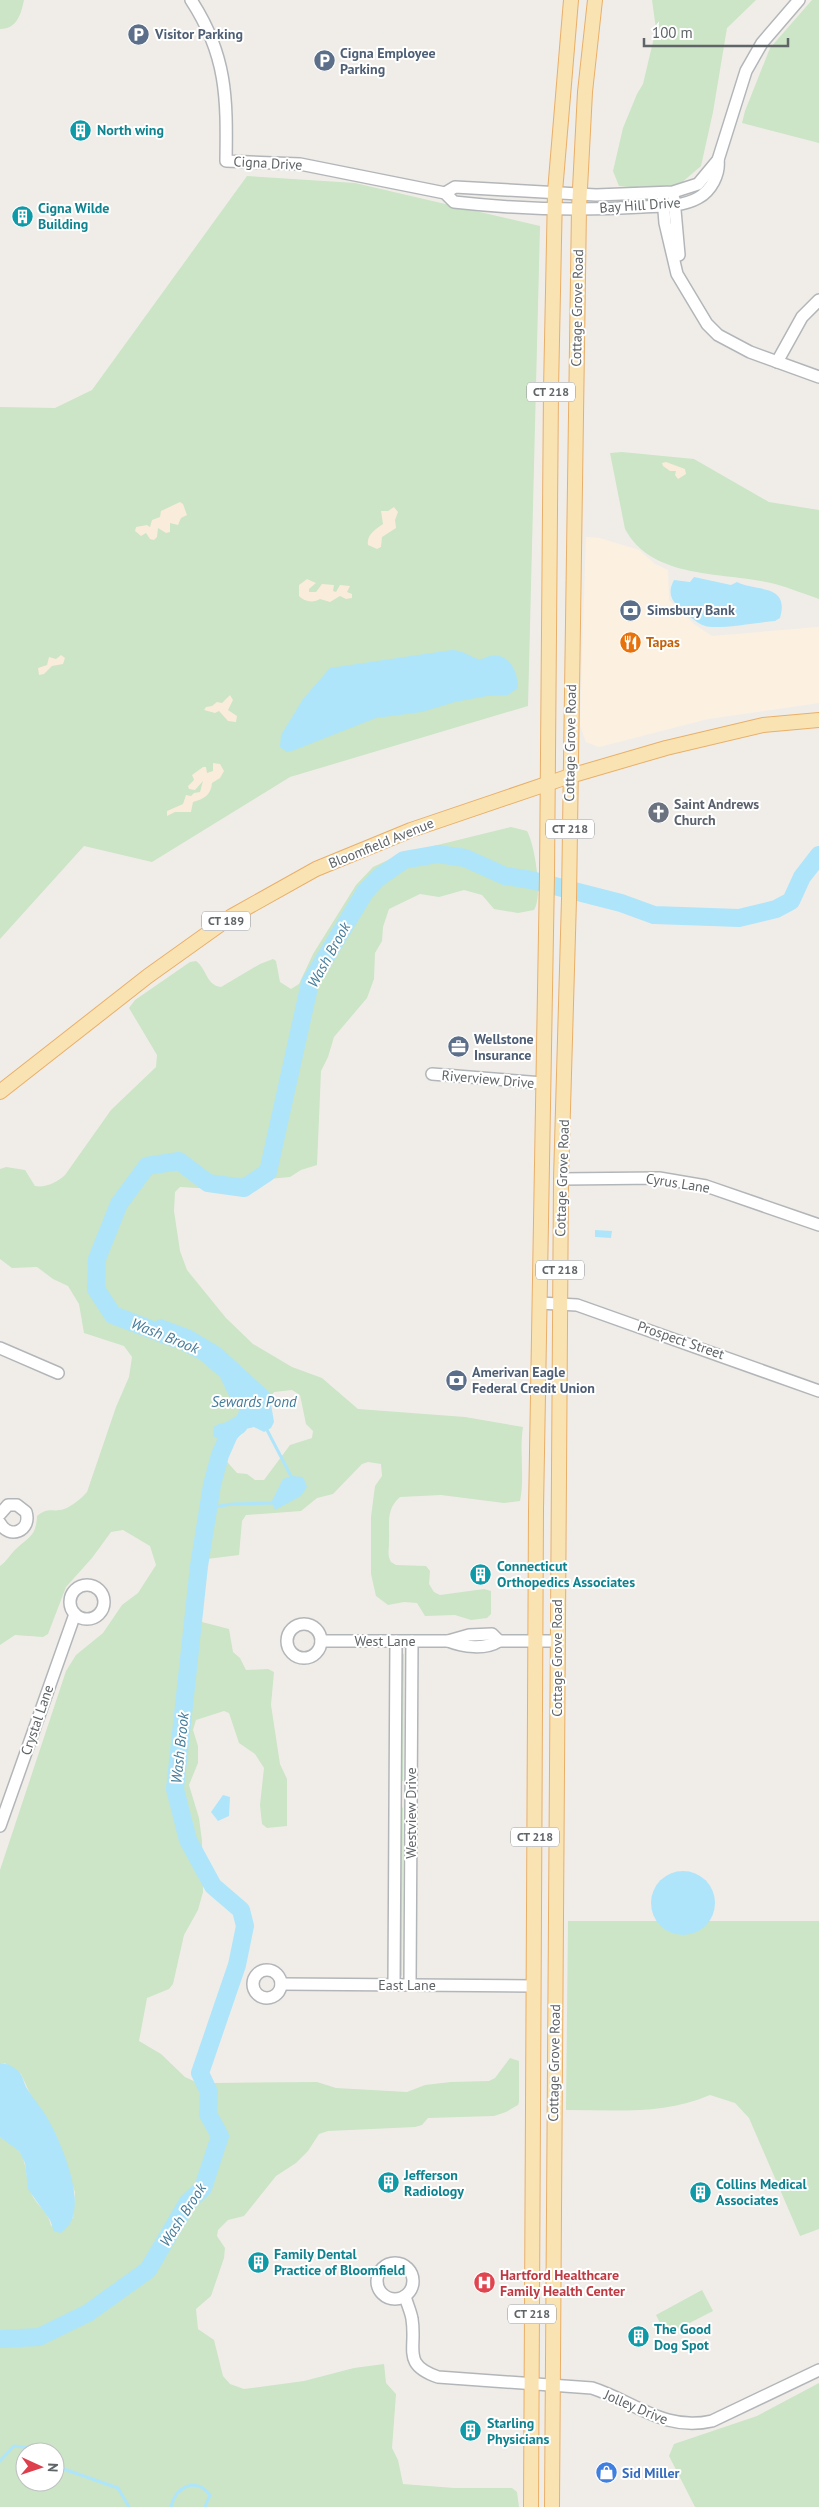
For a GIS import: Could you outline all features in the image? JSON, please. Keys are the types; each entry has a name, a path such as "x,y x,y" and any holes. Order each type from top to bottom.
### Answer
{"main road":[{"name":"Cottage Grove Road","path":"531,2507 533,1986 539,1303 547,894 548,550 567,193 571,0"},
{"name":"Cottage Grove Road","path":"552,2507 553,2121 561,1179 570,881 573,562 566,209 567,193 585,92 595,0"},
{"path":"548,550 573,562"},
{"name":"Bloomfield Avenue","path":"0,1092 148,976 232,916 316,869 411,830 570,776 666,748 764,725 819,720"},
{"path":"533,2121 553,2121"}],"street":[{"name":"Cigna Drive","path":"191,0 206,26 223,76 227,99 226,161 300,164 445,193 454,202 566,209"},
{"name":"Bay Hill Drive","path":"567,193 668,193 698,184 718,160 746,71 758,50 799,0"},
{"name":"Bay Hill Drive","path":"566,209 669,205 699,198 707,190 720,170 718,160"},
{"name":"Cigna Drive","path":"445,193 455,187 567,193"},
{"path":"668,193 681,277 700,314 718,335 750,352 819,377"},
{"path":"777,362 802,316 819,300"},
{"name":"Riverview Drive","path":"432,1074 543,1083"},
{"name":"Cyrus Lane","path":"561,1179 659,1178 706,1186 819,1225"},
{"name":"Prospect Street","path":"539,1303 577,1305 609,1315 819,1391"},
{"path":"0,1348 58,1373"},
{"path":"0,1514 5,1507 16,1505 26,1512 28,1520 24,1529 15,1533 6,1531 0,1523"},
{"name":"Crystal Lane","path":"0,1826 75,1614"},
{"name":"West Lane","path":"321,1641 448,1641 468,1635 492,1634 499,1642 557,1641"},
{"name":"Westview Drive","path":"394,1985 396,1641"},
{"name":"Westview Drive","path":"410,1985 412,1641"},
{"name":"East Lane","path":"281,1984 533,1986"},
{"name":"Jolley Drive","path":"405,2296 412,2320 413,2358 422,2372 438,2377 592,2388 671,2422 694,2425 712,2421 819,2370"}],"shaded area":[{"path":"586,537 599,538 639,550 655,564 668,570 669,600 695,625 712,636 819,627 819,703 708,719 599,747 586,742 580,725"}],"green space":[{"path":"0,0 24,0 20,15 14,24 0,29"},
{"path":"652,0 756,0 727,28 713,112 701,166 680,184 649,189 619,186 613,171 623,128 643,84 656,29"},
{"path":"812,0 819,0 819,143 742,123 770,48"},
{"path":"247,176 355,183 540,226 528,706 290,777 152,862 84,846 0,939 0,407 55,408 92,390"},
{"path":"622,452 694,459 769,502 819,510 819,599 775,584 692,571 672,566 653,558 637,546 625,529 610,453"},
{"path":"511,827 527,831 530,838 537,871 537,903 534,910 518,913 494,909 482,895 464,890 439,897 420,894 389,909 383,927 382,941 375,953 374,979 367,998 334,1037 328,1057 321,1071 317,1165 301,1170 290,1177 250,1181 232,1190 180,1187 175,1192 174,1211 180,1251 187,1270 226,1318 253,1344 292,1367 322,1378 358,1409 465,1417 523,1427 520,1501 504,1503 441,1495 400,1497 390,1512 388,1552 391,1562 396,1565 426,1566 430,1571 429,1584 434,1592 440,1595 484,1589 491,1591 491,1614 487,1618 471,1620 455,1615 425,1616 417,1603 404,1602 388,1605 376,1596 371,1574 371,1517 375,1486 382,1476 381,1464 368,1462 362,1464 333,1494 317,1498 301,1511 246,1515 242,1521 239,1555 207,1559 202,1592 202,1622 229,1629 233,1652 240,1658 246,1670 268,1669 274,1672 271,1705 280,1764 287,1779 287,1826 267,1828 262,1824 260,1805 264,1768 255,1754 239,1743 229,1713 224,1711 196,1720 193,1730 198,1746 198,1763 189,1785 199,1818 202,1841 203,1892 198,1910 184,1935 173,1984 169,1989 147,1998 139,2041 161,2054 185,2077 196,2082 213,2083 317,2082 336,2088 407,2092 425,2085 489,2081 495,2078 510,2058 519,2061 519,2102 518,2105 506,2112 494,2116 428,2118 422,2125 415,2127 328,2131 319,2134 308,2151 296,2163 276,2176 244,2216 228,2220 218,2230 217,2236 225,2248 224,2258 211,2296 196,2309 198,2329 214,2340 223,2376 230,2384 244,2389 304,2381 354,2368 384,2364 386,2383 396,2394 392,2448 398,2460 403,2484 454,2488 512,2488 517,2492 519,2507 0,2507 0,2137 15,2147 22,2156 31,2193 48,2217 51,2226 73,2218 75,2192 21,2074 5,2063 0,2063 0,1870 66,1671 76,1655 103,1633 122,1605 138,1593 156,1565 150,1546 123,1530 111,1532 92,1558 66,1587 48,1634 43,1637 15,1635 0,1645 0,1566 32,1535 37,1516 48,1510 67,1508 87,1492 116,1407 129,1377 132,1357 124,1346 84,1333 79,1304 68,1286 53,1279 37,1267 12,1268 0,1259 0,1169 6,1167 25,1170 35,1186 51,1184 59,1180 65,1175 111,1110 156,1067 157,1055 129,1008 135,1000 190,962 196,961 200,964 209,980 216,986 221,987 260,964 273,959 276,961 280,982 291,989 299,984 313,954 356,885 373,867 401,854","holes":["292,1390 300,1395 306,1424 313,1431 312,1438 290,1445 264,1480 255,1480 247,1474 237,1473 222,1456 231,1436 253,1425 274,1392"]},
{"path":"400,1652 404,1654 403,1781 399,1781"},
{"path":"400,1805 403,1808 402,1975 400,1979 397,1978"},
{"path":"568,1921 819,1921 819,2229 800,2236 749,2118 735,2103 710,2095 675,2106 657,2109 621,2111 566,2110"},
{"path":"702,2290 713,2311 666,2335 656,2315"},
{"path":"819,2383 819,2507 695,2507 669,2456 674,2444 757,2416"}],"sand":[{"path":"666,462 685,469 686,474 678,479 675,475 676,471 670,471 663,466 662,463"},
{"path":"180,502 183,504 187,515 181,518 178,525 170,523 170,532 166,533 158,528 157,537 154,540 150,539 146,533 141,536 135,531 136,527 147,525 150,527 152,520 160,517 161,511"},
{"path":"394,507 398,512 395,520 396,528 382,537 381,547 377,549 368,545 370,535 383,524 381,511 388,511"},
{"path":"307,579 316,583 309,589 309,592 316,592 322,584 334,585 333,591 336,592 340,585 350,586 347,592 352,594 352,598 346,599 340,596 330,602 320,599 306,601 299,596 299,585"},
{"path":"61,655 65,658 63,664 52,666 44,674 39,675 38,668 47,665 49,657 56,659"},
{"path":"230,695 233,700 228,710 237,716 236,722 228,721 219,711 215,713 204,710 206,707 212,706 217,702 222,703"},
{"path":"213,763 220,764 224,771 220,778 212,783 204,798 193,802 191,812 175,812 167,816 167,811 183,804 186,795 191,796 194,793 200,792 203,781 195,790 189,789 188,786 194,780 192,775 203,767 206,767 207,773 213,771"}],"water":[{"path":"694,577 731,585 737,582 776,594 780,599 782,607 780,618 775,621 728,626 705,626 694,620 672,599 671,587 674,580 690,582"},
{"path":"452,650 463,652 478,659 490,656 502,657 511,664 518,682 518,688 508,695 487,696 455,702 422,712 376,718 292,751 287,752 280,747 281,735 303,699 330,668"},
{"path":"595,1230 612,1231 611,1238 595,1237"},
{"name":"Sewards Pond","path":"161,1319 191,1330 221,1348 269,1392 274,1422 271,1428 264,1432 254,1427 246,1429 230,1446 213,1436 214,1427 236,1418 239,1409 231,1400 220,1377 200,1360 158,1338 154,1327 157,1320"},
{"path":"292,1476 303,1477 307,1487 301,1496 275,1510 272,1501 283,1479"},
{"path":"223,1795 230,1797 229,1816 218,1821 211,1812"},
{"path":"683,1871 701,1877 709,1885 715,1903 709,1921 701,1929 683,1935 665,1929 657,1921 651,1903 657,1885 665,1877"},
{"path":"0,2063 11,2066 22,2076 26,2087 54,2130 72,2178 75,2196 74,2211 70,2224 60,2233 54,2231 50,2220 28,2189 25,2163 19,2151 0,2137"}],"waterway":[{"name":"Wash Brook","path":"176,1339 113,1315 96,1289 97,1259 119,1204 147,1166 179,1161 208,1183 244,1188 268,1172 310,983 365,892 378,878 404,860 438,854 465,858 505,876 531,880 621,903 654,915 739,918 776,909 791,901 802,877 819,855"},
{"name":"Wash Brook","path":"0,2339 39,2337 88,2313 148,2270 188,2202 203,2188 220,2136 208,2114 209,2092 200,2073 237,1965 245,1926 241,1910 213,1886 188,1840 175,1789 199,1566 212,1485 220,1455 231,1430 239,1425"},
{"path":"266,1428 292,1478"},
{"path":"208,1508 232,1504 276,1503"},
{"path":"0,2461 15,2446"},
{"path":"65,2469 118,2488 129,2507"},
{"path":"171,2507 177,2494 187,2486 193,2485 205,2489 210,2495 205,2507"}],"place":[{"name":"Visitor Parking","path":"139,34"},
{"name":"Cigna Employee Parking","path":"324,61"},
{"name":"North wing","path":"81,130"},
{"name":"Cigna Wilde Building","path":"22,216"},
{"name":"Simsbury Bank","path":"631,610"},
{"name":"Tapas","path":"630,642"},
{"name":"Saint Andrews Church","path":"658,812"},
{"name":"Wellstone Insurance","path":"458,1047"},
{"name":"Amerivan Eagle Federal Credit Union","path":"456,1380"},
{"name":"Connecticut Orthopedics Associates","path":"481,1574"},
{"name":"Jefferson Radiology","path":"388,2183"},
{"name":"Collins Medical Associates","path":"700,2192"},
{"name":"Family Dental Practice of Bloomfield","path":"258,2262"},
{"name":"Hartford Healthcare Family Health Center","path":"484,2283"},
{"name":"The Good Dog Spot","path":"638,2337"},
{"name":"Starling Physicians","path":"471,2431"},
{"name":"Sid Miller","path":"606,2473"}]}
